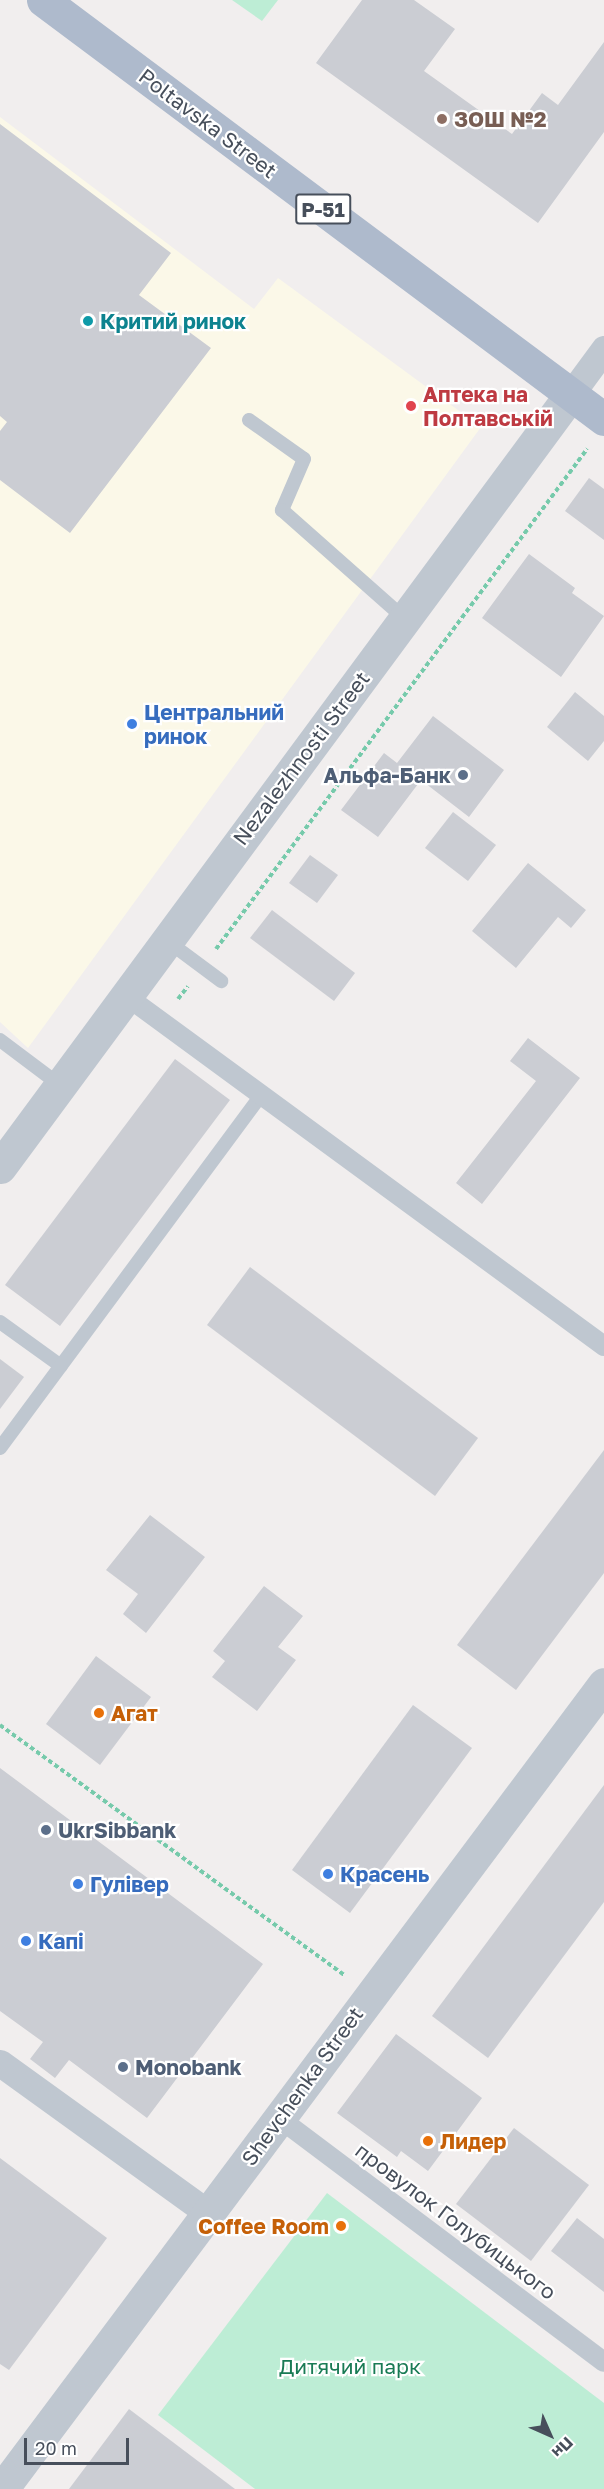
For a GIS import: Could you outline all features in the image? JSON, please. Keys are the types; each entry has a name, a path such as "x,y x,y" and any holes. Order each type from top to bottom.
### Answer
{"main road":[{"name":"Poltavska Street","path":"43,0 571,394 597,432"}],"street":[{"name":"Nezalezhnosti Street","path":"0,1167 604,349"},
{"path":"125,995 604,1346"},
{"name":"Shevchenka Street","path":"2,2489 604,1684"},
{"path":"0,2063 208,2213"},
{"name":"провулок Голубицького","path":"279,2118 604,2362"}],"lane":[{"path":"249,420 304,459 282,510 405,619"},
{"path":"166,940 221,981"},
{"path":"0,1040 60,1085"},
{"path":"0,1448 261,1095"},
{"path":"0,1322 61,1366"}],"path":[{"path":"161,1022 597,432"},
{"path":"0,1725 370,1994"}],"shaded area":[{"name":"Центральний ринок","path":"0,117 254,309 278,278 481,427 28,1048 0,1022"}],"green space":[{"path":"232,0 278,0 262,21"},
{"name":"Дитячий парк","path":"327,2193 604,2403 604,2489 255,2489 158,2415"}],"building":[{"name":"ЗОШ №2","path":"362,0 414,0 455,29 424,71 512,134 542,93 558,105 604,42 604,132 538,223 316,63"},
{"name":"Критий ринок","path":"0,124 171,253 139,295 211,348 70,533 0,480 0,431 7,422 0,416"},
{"path":"589,478 604,489 604,540 565,511"},
{"path":"529,554 575,588 572,593 604,616 561,677 482,618"},
{"path":"575,692 604,716 604,741 588,761 547,727"},
{"path":"433,716 504,770 469,817 421,780 378,837 341,810 384,753 397,763"},
{"path":"453,812 496,845 468,881 425,848"},
{"path":"310,855 338,875 317,903 289,883"},
{"path":"528,863 586,910 571,928 558,917 516,968 472,931"},
{"path":"272,910 355,973 334,1001 250,938"},
{"path":"528,1038 580,1078 482,1204 456,1183 536,1081 510,1061"},
{"path":"175,1059 230,1100 60,1326 5,1285"},
{"path":"250,1267 478,1438 435,1496 207,1325"},
{"path":"0,1359 24,1377 0,1409"},
{"path":"604,1450 604,1573 516,1690 457,1645"},
{"path":"150,1515 205,1557 146,1633 123,1614 138,1594 106,1570"},
{"path":"264,1586 303,1616 278,1647 296,1660 257,1711 212,1677 225,1661 213,1651"},
{"path":"96,1656 151,1697 100,1765 46,1724"},
{"path":"413,1705 472,1748 350,1913 292,1870"},
{"name":"Гулівер","path":"0,1768 263,1964 147,2118 69,2060 55,2078 30,2059 43,2042 0,2011"},
{"path":"604,1785 604,1902 488,2058 432,2016"},
{"path":"396,2034 482,2098 428,2171 401,2151 397,2157 337,2113"},
{"path":"514,2128 589,2185 531,2261 456,2204"},
{"path":"0,2158 107,2238 9,2370 0,2364"},
{"path":"577,2218 604,2239 604,2292 551,2251"},
{"path":"129,2409 235,2489 69,2489"}],"place":[{"name":"ЗОШ №2","path":"442,119"},
{"name":"Критий ринок","path":"88,321"},
{"name":"Аптека на Полтавській","path":"411,406"},
{"name":"Центральний ринок","path":"132,724"},
{"name":"Альфа-Банк","path":"463,775"},
{"name":"Агат","path":"99,1713"},
{"name":"UkrSibbank","path":"46,1830"},
{"name":"Красень","path":"328,1874"},
{"name":"Гулівер","path":"78,1884"},
{"name":"Капі","path":"26,1941"},
{"name":"Monobank","path":"123,2067"},
{"name":"Лидер","path":"428,2141"},
{"name":"Coffee Room","path":"341,2226"}]}
